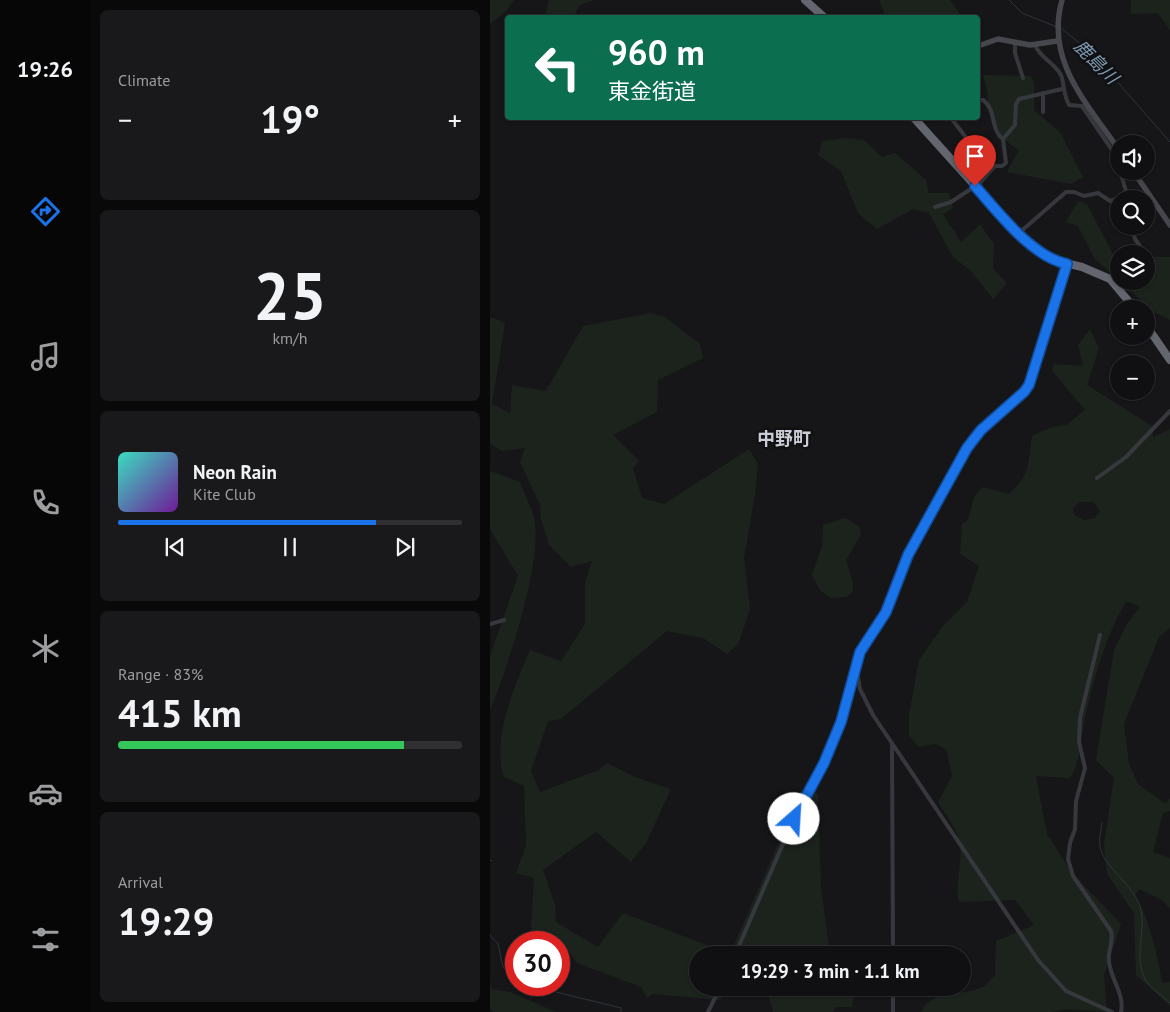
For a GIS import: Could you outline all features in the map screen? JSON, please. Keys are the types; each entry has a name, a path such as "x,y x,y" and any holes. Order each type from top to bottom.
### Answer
{"highway":[{"path":"805,0 822,15"},
{"path":"916,120 1019,233 1042,254 1067,264 1092,270 1110,279 1124,292 1129,300"},
{"path":"1155,338 1170,360"}],"main road":[{"path":"1062,0 1057,41 1065,75 1110,138"},
{"path":"980,45 998,39 1035,45 1057,41"},
{"path":"1139,180 1170,225"}],"street":[{"path":"1015,42 1015,53 1022,78"},
{"path":"1035,45 1038,52 1065,75 1062,89 1069,105 1082,106 1110,147"},
{"path":"935,207 951,202 977,185 995,166 1002,166 1006,163 1003,139 1015,125 1018,101 1062,89"},
{"path":"1043,112 1044,93"},
{"path":"980,100 988,104 997,135 1003,139"},
{"path":"954,120 971,144 977,185"},
{"path":"1019,233 1066,192 1074,192 1084,196 1098,193 1110,201"},
{"path":"739,946 800,807 831,747 845,711 856,664 865,641 886,612 908,555 967,448 981,430 1024,392 1029,385 1067,264"},
{"path":"1097,478 1126,457 1170,411"},
{"path":"490,624 504,620"},
{"path":"1100,635 1080,718 1079,742 1085,768 1076,802 1076,829 1070,843 1068,859 1073,876 1111,931 1113,938 1109,965 1121,1000 1121,1012"},
{"path":"856,664 860,689 873,715 1038,960 1066,991 1112,1012"},
{"path":"892,743 893,946"},
{"path":"708,1012 716,996"},
{"path":"893,996 893,1012"}],"shaded area":[{"path":"490,0 514,0 506,11 490,24"},
{"path":"549,0 594,0 580,5 574,15 545,15"},
{"path":"879,0 950,0 960,14 960,15 885,15"},
{"path":"1131,0 1170,0 1170,30 1158,13 1131,14"},
{"path":"983,75 1031,76 1034,83 1034,110 1060,132 1083,177 1071,184 1007,172 1019,150 1006,141 993,126"},
{"path":"844,138 864,140 882,157 895,153 926,180 929,193 949,193 953,208 943,214 961,242 980,224 994,244 993,269 1007,283 993,299 971,271 953,257 929,213 913,209 877,229 858,213 841,171 818,155 823,141"},
{"path":"1078,201 1087,204 1110,248 1110,272 1095,259 1078,226 1066,222"},
{"path":"1155,257 1170,257 1170,320 1155,312 1155,300 1141,300 1130,290 1155,290"},
{"path":"651,313 665,317 700,344 703,358 658,380 657,412 613,435 639,461 633,468 642,498 664,504 749,449 758,464 744,558 750,610 738,644 727,654 703,638 667,631 561,719 548,721 531,771 540,792 599,770 607,763 637,778 671,789 646,843 631,862 596,832 543,870 555,905 556,922 598,947 623,913 709,946 689,946 689,996 725,996 720,1000 652,994 647,998 641,987 577,963 570,954 570,931 532,931 534,878 516,873 526,845 524,786 504,777 500,746 506,713 530,650 561,661 585,624 585,583 592,561 571,567 549,545 541,519 540,505 520,462 525,448 502,451 490,444 490,317 505,323 492,404 510,413 512,385 546,391 583,326"},
{"path":"1090,329 1099,348 1087,385 1152,426 1153,437 1170,429 1170,628 1159,637 1124,724 1129,764 1138,784 1166,804 1170,798 1170,811 1163,813 1153,852 1170,858 1170,908 1162,900 1139,889 1135,895 1143,910 1151,933 1162,983 1170,982 1170,1006 1136,975 1134,913 1107,874 1104,844 1114,778 1096,760 1114,650 1127,624 1140,607 1126,601 1106,643 1096,673 1085,718 1079,757 1074,771 1070,778 1036,776 1047,834 1072,873 1121,924 1104,975 1107,1012 1067,1009 1052,1012 921,1012 926,1005 940,996 971,996 971,990 985,986 995,975 996,941 1034,925 1015,900 959,902 959,840 953,825 938,802 952,776 946,749 935,744 919,747 909,736 909,715 919,660 942,627 967,602 979,566 960,554 962,524 968,520 974,497 983,487 1008,494 1025,475 1032,436 1052,427 1066,425 1085,410 1052,371 1054,364 1083,366 1078,345","holes":["1079,502 1093,502 1100,511 1095,518 1084,520 1074,515 1073,508"]},
{"path":"490,471 520,482 533,514 536,536 534,559 522,614 490,710 490,656 518,576 490,529"},
{"path":"845,518 859,526 861,534 846,560 853,583 853,591 846,597 830,598 820,590 812,575 822,546 823,525"},
{"path":"802,789 818,794 821,887 829,946 733,946"},
{"path":"490,980 491,989 505,991 505,996 519,996 556,1012 493,1012 490,1008"},
{"path":"769,996 854,996 852,1007 836,1007 833,1012 773,1012"}],"waterway":[{"name":"鹿島川","path":"1009,0 1022,13 1057,27"},
{"name":"鹿島川","path":"1061,28 1093,54 1170,142"},
{"path":"1102,823 1100,836 1101,850 1108,863 1132,891 1140,906 1142,915 1140,961 1145,979 1153,989 1170,1003"},
{"path":"490,935 498,944 505,969"},
{"path":"570,995 621,1008 621,1012"}],"district":[{"name":"中野町","path":"784,439"}],"route":[{"path":"794,819 824,763 841,722 860,652 865,641 875,630 886,612 908,555 967,448 981,430 1024,392 1029,385 1067,264 1042,254 1013,228 975,186"}]}
